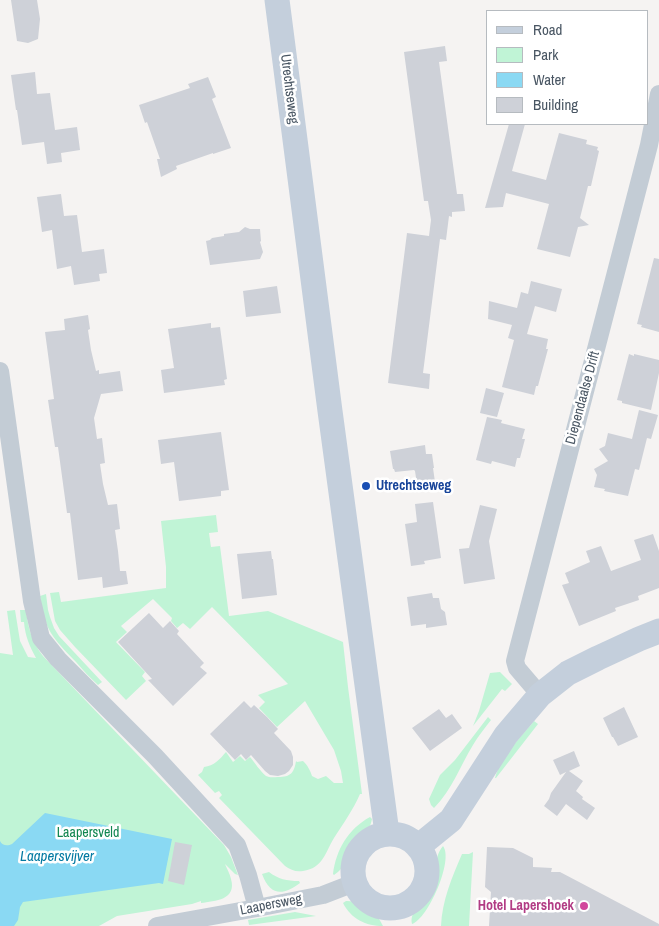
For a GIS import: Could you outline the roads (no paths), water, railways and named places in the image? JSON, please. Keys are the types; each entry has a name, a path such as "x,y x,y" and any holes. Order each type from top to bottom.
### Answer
{"main road":[{"name":"Utrechtseweg","path":"277,0 387,833"},
{"path":"419,846 451,820 506,735 540,695 568,674 598,658 639,638 659,632"},
{"path":"387,833 403,836 419,846 427,866 427,876 424,885 420,892 402,907 395,917 370,903 359,892 352,874 353,863 357,852 364,843 373,837 387,833"}],"street":[{"name":"Diependaalse Drift","path":"540,695 518,668 515,661 646,154 659,94"},
{"path":"0,371 32,601 41,638 58,659 155,756 237,845 257,908"},
{"name":"Laapersweg","path":"157,926 323,895 354,883"}],"water":[{"name":"Laapersvijver","path":"45,813 172,839 163,884 159,883 23,902 20,907 18,920 14,926 0,926 0,841 5,845 12,844"}],"place":[{"name":"Utrechtseweg","path":"366,486"},
{"name":"Hotel Lapershoek","path":"584,906"}],"park label":[{"name":"Laapersveld","path":"88,833"}]}
